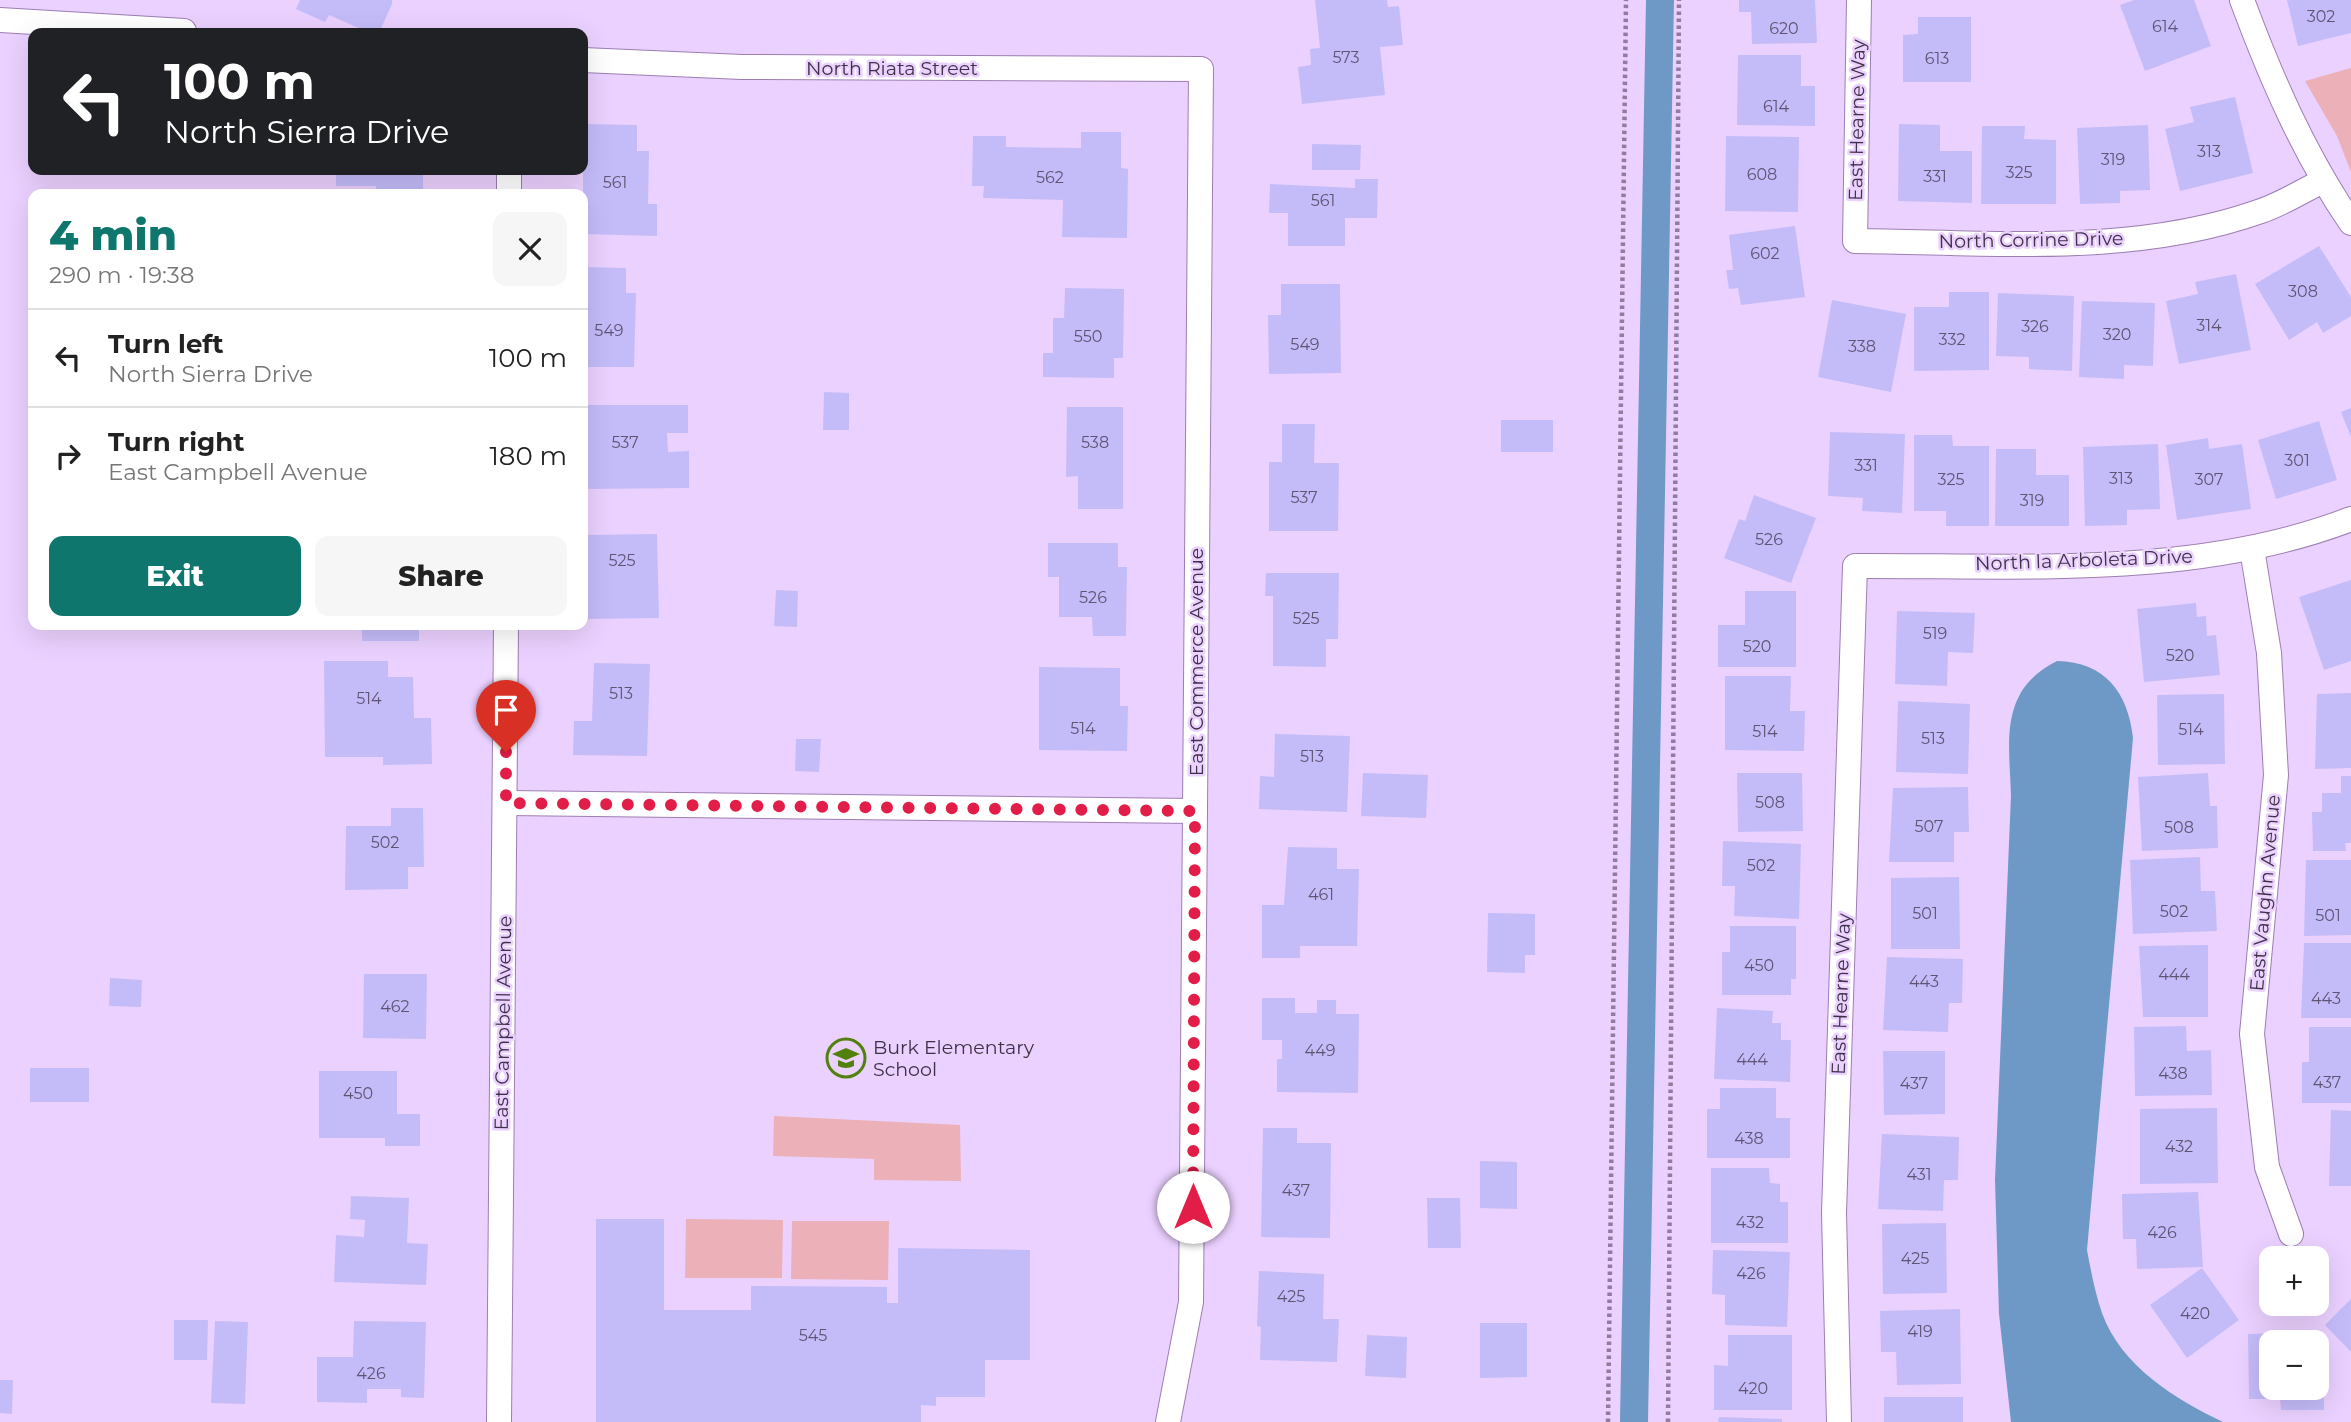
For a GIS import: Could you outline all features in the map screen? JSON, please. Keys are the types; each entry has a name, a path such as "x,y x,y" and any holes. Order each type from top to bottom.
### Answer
{"street":[{"name":"East Hearne Way","path":"1855,241 1859,0"},
{"path":"2242,0 2268,69 2323,181 2351,223"},
{"path":"0,20 123,28"},
{"name":"North Riata Street","path":"588,60 743,67 1201,69"},
{"name":"East Commerce Avenue","path":"1168,1422 1191,1302 1201,69"},
{"name":"North Corrine Drive","path":"1855,241 2123,241 2190,232 2263,211 2323,181"},
{"name":"North la Arboleta Drive","path":"1855,566 2172,560 2252,549 2351,519"},
{"name":"East Vaughn Avenue","path":"2252,549 2269,653 2276,775 2252,1034 2267,1167 2291,1234"},
{"name":"East Hearne Way","path":"1839,1422 1834,1213 1855,566"},
{"name":"East Campbell Avenue","path":"499,1422 506,630"},
{"path":"506,803 1195,811"}],"path":[{"path":"1608,1422 1626,0"},
{"path":"1668,1422 1679,0"}],"shaded area":[{"path":"2351,68 2351,172 2337,136 2305,81"},
{"path":"774,1116 960,1125 961,1181 874,1180 874,1159 773,1156"},
{"path":"686,1219 783,1220 782,1278 685,1278"},
{"path":"792,1221 889,1221 888,1280 791,1279"}],"water":[{"path":"2057,661 2088,667 2111,683 2126,707 2133,738 2087,1250 2093,1282 2111,1332 2136,1365 2187,1403 2223,1422 2011,1422 1999,1314 1995,1180 2011,795 2009,736 2016,702 2025,686 2038,673"}],"building":[{"path":"300,0 392,0 381,28 359,28 329,15 325,22 296,9"},
{"path":"1315,0 1387,0 1388,7 1399,6 1403,45 1380,47 1385,95 1302,104 1298,67 1311,65 1310,49 1320,48"},
{"path":"1739,0 1815,0 1817,43 1752,44 1751,12 1739,12"},
{"path":"2134,0 2194,0 2211,46 2145,71 2120,5"},
{"path":"2287,0 2351,0 2351,33 2298,46"},
{"path":"1918,17 1971,17 1971,82 1903,82 1903,35 1918,34"},
{"path":"1738,55 1801,55 1801,86 1815,86 1815,126 1737,125"},
{"path":"2235,97 2253,173 2180,191 2165,129 2194,122 2190,107"},
{"path":"588,124 637,125 637,151 649,151 648,204 657,204 657,236 588,234 588,189 583,189 583,175 588,175"},
{"path":"1899,124 1940,125 1940,151 1972,151 1972,203 1898,201"},
{"path":"2148,125 2150,190 2120,191 2120,203 2080,204 2077,128"},
{"path":"1982,126 2025,126 2024,139 2056,140 2056,204 1981,204"},
{"path":"1081,132 1121,132 1121,168 1128,169 1127,238 1062,237 1063,200 983,198 984,186 972,186 973,136 1006,136 1006,147 1081,148"},
{"path":"1726,136 1799,137 1798,212 1725,211"},
{"path":"1312,144 1361,145 1360,170 1312,170"},
{"path":"336,175 423,175 423,189 336,186"},
{"path":"1355,179 1378,179 1377,218 1345,218 1345,246 1288,246 1288,213 1269,213 1270,184 1355,188"},
{"path":"1795,226 1805,297 1741,305 1738,288 1729,289 1726,270 1733,270 1729,235"},
{"path":"2319,246 2351,297 2351,316 2323,333 2317,322 2289,340 2255,284"},
{"path":"588,267 626,268 626,293 636,293 634,367 588,367"},
{"path":"2236,274 2251,350 2179,364 2166,301 2198,294 2195,282"},
{"path":"1281,284 1340,284 1341,373 1269,374 1268,315 1281,315"},
{"path":"1065,288 1124,289 1123,358 1114,358 1114,378 1043,377 1043,353 1053,353 1053,318 1064,318"},
{"path":"1949,292 1989,292 1989,370 1914,371 1914,307 1949,307"},
{"path":"1998,293 2074,296 2072,371 2029,369 2029,357 1996,356"},
{"path":"1832,300 1906,314 1891,392 1818,377"},
{"path":"2082,301 2155,303 2153,366 2124,365 2124,379 2079,377"},
{"path":"824,392 849,393 849,430 823,430"},
{"path":"588,405 688,405 688,433 667,433 668,452 689,451 689,488 588,489"},
{"path":"1067,407 1123,407 1123,509 1078,509 1078,476 1066,477"},
{"path":"2351,408 2351,437 2341,412"},
{"path":"1501,420 1553,420 1553,452 1501,452"},
{"path":"2319,421 2337,480 2276,499 2258,440"},
{"path":"1282,424 1315,424 1314,463 1339,463 1338,531 1269,531 1269,462 1282,462"},
{"path":"1830,432 1905,434 1902,513 1862,511 1863,498 1828,496"},
{"path":"1914,435 1952,435 1953,446 1989,446 1989,526 1946,526 1946,511 1914,511"},
{"path":"2208,438 2209,449 2242,444 2251,509 2177,520 2166,445"},
{"path":"2158,444 2160,509 2127,510 2127,525 2085,526 2083,447"},
{"path":"1996,449 2036,449 2036,475 2069,475 2069,526 1995,526"},
{"path":"1754,495 1816,518 1791,583 1724,558 1739,519 1745,521"},
{"path":"657,534 659,618 588,619 588,535"},
{"path":"1048,543 1118,543 1118,567 1127,567 1126,636 1093,636 1092,617 1059,617 1059,577 1048,577"},
{"path":"1266,573 1339,573 1338,639 1326,639 1326,667 1273,666 1273,596 1265,596"},
{"path":"2351,580 2351,661 2324,670 2299,597"},
{"path":"776,590 798,591 797,627 774,626"},
{"path":"1745,591 1796,591 1796,667 1718,667 1718,625 1745,625"},
{"path":"2196,603 2197,617 2206,616 2207,636 2216,635 2220,675 2144,682 2137,609"},
{"path":"1897,611 1975,613 1973,653 1948,652 1947,686 1895,684"},
{"path":"362,630 419,630 419,641 362,641"},
{"path":"324,661 388,661 388,677 413,677 414,718 431,718 432,764 383,765 383,757 325,757"},
{"path":"594,663 650,664 647,756 573,755 574,721 592,721"},
{"path":"1039,667 1120,668 1120,706 1128,706 1127,751 1039,750"},
{"path":"1725,676 1791,676 1790,711 1805,711 1804,751 1725,750"},
{"path":"2351,693 2351,768 2315,769 2317,694"},
{"path":"2224,694 2225,764 2158,765 2157,695"},
{"path":"1898,701 1970,704 1968,774 1896,772"},
{"path":"1275,734 1350,736 1347,812 1259,809 1260,776 1274,777"},
{"path":"796,739 821,739 819,772 795,771"},
{"path":"1363,773 1428,775 1426,818 1361,816"},
{"path":"1737,773 1802,773 1803,831 1738,832"},
{"path":"2208,773 2210,806 2217,806 2218,848 2142,851 2138,777"},
{"path":"2341,776 2351,776 2351,843 2345,843 2346,851 2313,851 2312,812 2322,812 2322,793 2341,793"},
{"path":"1968,787 1969,832 1954,832 1954,862 1889,862 1893,788"},
{"path":"391,808 423,808 424,867 408,867 408,889 345,890 346,826 391,826"},
{"path":"1723,841 1801,844 1799,919 1734,916 1735,886 1722,886"},
{"path":"1288,847 1337,848 1337,869 1359,869 1357,946 1300,946 1300,958 1262,958 1262,905 1284,905"},
{"path":"2200,857 2201,891 2215,891 2217,931 2133,934 2130,860"},
{"path":"2306,860 2351,860 2351,935 2304,936"},
{"path":"1959,877 1960,949 1891,949 1891,878"},
{"path":"1488,913 1535,914 1535,955 1525,955 1525,973 1487,972"},
{"path":"1730,926 1796,926 1796,979 1791,979 1791,995 1722,995 1722,952 1730,952"},
{"path":"2304,943 2351,943 2351,1018 2301,1018"},
{"path":"2208,945 2208,1017 2143,1017 2139,946"},
{"path":"1887,957 1963,959 1962,1003 1949,1003 1948,1032 1883,1030"},
{"path":"364,974 427,974 426,1039 363,1038"},
{"path":"110,978 142,980 141,1007 109,1006"},
{"path":"1262,998 1295,998 1295,1013 1317,1013 1317,1000 1336,1000 1336,1014 1359,1014 1358,1093 1277,1092 1277,1059 1282,1059 1282,1040 1262,1040"},
{"path":"1717,1008 1773,1011 1772,1023 1781,1023 1781,1040 1791,1040 1790,1082 1714,1079"},
{"path":"2186,1026 2187,1051 2211,1050 2212,1095 2135,1096 2134,1027"},
{"path":"2309,1027 2351,1027 2351,1103 2302,1103 2302,1062 2309,1062"},
{"path":"1883,1051 1945,1051 1945,1114 1884,1115"},
{"path":"30,1068 89,1068 89,1102 30,1102"},
{"path":"319,1071 397,1071 397,1114 420,1114 420,1146 385,1146 385,1138 319,1138"},
{"path":"1720,1088 1776,1088 1776,1118 1790,1118 1790,1158 1707,1158 1707,1109 1720,1109"},
{"path":"2217,1108 2218,1183 2140,1184 2140,1109"},
{"path":"2331,1110 2351,1111 2351,1186 2329,1186"},
{"path":"1263,1128 1297,1128 1297,1143 1331,1143 1330,1238 1261,1237"},
{"path":"1882,1134 1959,1137 1958,1180 1944,1180 1943,1211 1878,1209"},
{"path":"1480,1161 1517,1162 1517,1209 1480,1208"},
{"path":"1711,1168 1769,1168 1770,1183 1780,1184 1780,1202 1788,1202 1788,1243 1711,1243"},
{"path":"2198,1192 2203,1267 2137,1269 2136,1239 2123,1239 2122,1194"},
{"path":"351,1196 409,1198 407,1243 428,1244 426,1285 334,1282 336,1235 364,1237 365,1220 350,1219"},
{"path":"1427,1198 1460,1198 1461,1248 1428,1248"},
{"path":"596,1219 664,1219 664,1310 751,1310 751,1286 887,1287 887,1303 898,1303 898,1248 1030,1250 1030,1360 985,1360 985,1397 936,1397 936,1406 921,1405 921,1422 596,1422"},
{"path":"1946,1223 1947,1293 1883,1294 1882,1224"},
{"path":"1713,1250 1790,1252 1787,1327 1725,1325 1725,1295 1712,1294"},
{"path":"2202,1268 2239,1320 2187,1358 2150,1305"},
{"path":"1259,1271 1324,1274 1323,1319 1339,1319 1337,1362 1260,1360 1261,1327 1257,1326"},
{"path":"2351,1299 2351,1352 2325,1325"},
{"path":"1960,1309 1961,1384 1897,1385 1896,1352 1881,1352 1880,1311"},
{"path":"174,1320 208,1320 207,1360 174,1360"},
{"path":"215,1321 248,1322 245,1404 211,1403"},
{"path":"354,1321 426,1322 424,1398 401,1397 401,1389 367,1389 367,1403 317,1402 317,1357 353,1357"},
{"path":"1480,1323 1527,1323 1527,1377 1480,1378"},
{"path":"2248,1334 2259,1334 2259,1399 2249,1399"},
{"path":"1367,1335 1407,1337 1406,1378 1365,1376"},
{"path":"1728,1335 1792,1335 1792,1410 1714,1410 1714,1365 1728,1366"},
{"path":"0,1380 13,1380 12,1414 0,1413"},
{"path":"1884,1397 1963,1397 1963,1422 1884,1422"},
{"path":"2280,1400 2324,1400 2324,1410 2281,1410"},
{"path":"1719,1417 1782,1419 1782,1422 1718,1422"}],"waterway":[{"path":"1634,1422 1660,0"}],"place":[{"name":"Burk Elementary School","path":"846,1058"}],"route":[{"path":"506,752 506,803 1195,811 1193,1207"}]}
